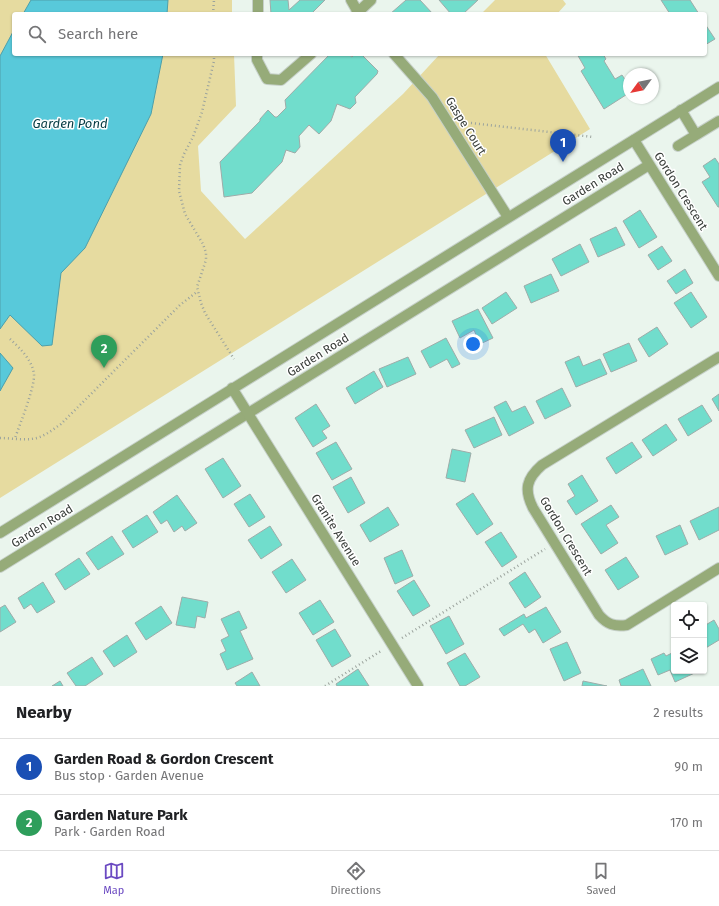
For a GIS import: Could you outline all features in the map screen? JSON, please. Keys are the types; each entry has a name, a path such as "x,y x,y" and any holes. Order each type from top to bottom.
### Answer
{"street":[{"path":"258,0 258,12"},
{"path":"351,0 357,12"},
{"path":"360,12 372,0"},
{"path":"257,56 257,60 267,79 281,80 308,56"},
{"name":"Gaspe Court","path":"396,56 432,97 508,217"},
{"path":"634,140 719,87"},
{"path":"681,110 696,135"},
{"path":"678,146 719,121"},
{"name":"Garden Road","path":"0,533 634,140"},
{"name":"Gordon Crescent","path":"634,140 719,276"},
{"name":"Garden Road","path":"0,567 650,165"},
{"name":"Gordon Crescent","path":"719,357 542,466 532,475 528,483 527,491 528,499 555,544 599,615 607,624 619,626 627,625 719,568"},
{"name":"Granite Avenue","path":"232,388 418,686"}],"path":[{"path":"213,12 214,0"},
{"path":"214,56 213,68 202,112 193,137 180,165 180,191 182,206 206,253 206,260 197,286 198,292 205,313 234,359"},
{"path":"471,123 593,137"},
{"path":"0,438 32,439 41,437 61,424 180,305 198,292"},
{"path":"10,339 25,354 31,364 34,375 28,402 15,438"},
{"path":"401,639 555,544"},
{"path":"325,686 381,651"}],"shaded area":[{"path":"0,0 232,0 232,12 12,12 12,56 234,56 236,106 198,146 201,191 245,239 403,94 438,56 546,56 590,129 0,498"},
{"path":"495,0 563,0 566,4 559,12 483,12"}],"water":[{"path":"31,0 168,0 167,12 24,12"},
{"name":"Garden Pond","path":"12,34 12,56 163,56 151,114 85,248 61,273 52,345 42,346 10,315 0,329 0,56"},
{"path":"0,353 13,368 0,391"}],"building":[{"path":"270,0 288,0 289,10 300,0 325,0 313,12 271,12"},
{"path":"406,0 420,0 431,12 392,12"},
{"path":"439,0 478,0 465,12 449,12"},
{"path":"661,0 690,0 698,12 669,12"},
{"path":"707,27 715,39 707,44"},
{"path":"328,56 363,56 378,71 377,74 355,97 356,103 350,109 337,104 331,121 319,134 309,125 299,136 300,147 295,153 286,150 282,162 252,193 224,197 220,162 260,121 268,110 275,117 277,117 286,108 285,100"},
{"path":"578,56 604,56 606,59 604,61 615,79 622,75 623,76 623,97 604,109 581,71 585,68"},
{"path":"715,158 719,164 719,207 702,182 710,177 703,166"},
{"path":"640,210 657,237 639,248 623,221"},
{"path":"616,227 625,245 598,257 590,239"},
{"path":"580,244 589,262 561,276 552,259"},
{"path":"662,246 672,261 658,270 648,255"},
{"path":"685,269 693,283 676,294 667,281"},
{"path":"551,274 559,291 531,303 524,286"},
{"path":"506,292 517,308 492,324 482,308"},
{"path":"691,292 707,317 691,328 674,303"},
{"path":"478,309 493,338 480,344 474,330 460,338 452,321"},
{"path":"657,327 668,344 649,357 638,339"},
{"path":"446,338 460,364 452,368 447,359 430,368 421,351"},
{"path":"629,343 637,361 611,372 603,354"},
{"path":"579,356 583,366 600,359 607,374 576,387 565,362"},
{"path":"408,357 416,374 387,387 379,369"},
{"path":"374,371 383,387 355,404 346,388"},
{"path":"562,388 571,406 545,419 536,401"},
{"path":"719,394 719,411 712,399"},
{"path":"506,401 512,412 525,406 534,423 509,436 494,407"},
{"path":"316,404 330,426 322,431 327,438 313,447 295,418"},
{"path":"702,405 712,421 688,436 678,419"},
{"path":"494,417 502,435 474,448 465,430"},
{"path":"666,424 677,440 653,456 642,440"},
{"path":"336,442 352,469 332,480 316,453"},
{"path":"632,442 642,457 616,474 606,458"},
{"path":"452,449 471,453 465,482 446,478"},
{"path":"223,458 241,486 223,498 205,469"},
{"path":"582,475 598,501 576,515 567,501 575,496 568,484"},
{"path":"351,477 365,503 348,513 333,487"},
{"path":"473,493 493,524 477,535 456,504"},
{"path":"250,494 265,517 249,527 234,504"},
{"path":"177,495 197,523 185,531 182,526 174,532 167,520 161,524 153,512"},
{"path":"611,505 619,517 606,525 618,543 601,554 581,524"},
{"path":"388,507 399,525 370,542 360,525"},
{"path":"719,507 719,530 699,540 690,521"},
{"path":"147,515 158,532 133,548 122,531"},
{"path":"680,525 688,544 665,555 656,536"},
{"path":"270,526 282,545 261,559 248,540"},
{"path":"501,532 517,557 502,567 485,542"},
{"path":"112,536 124,554 98,570 86,553"},
{"path":"402,550 413,576 395,584 384,558"},
{"path":"626,557 639,577 618,590 605,570"},
{"path":"79,558 90,574 65,590 55,574"},
{"path":"292,559 306,580 286,593 272,572"},
{"path":"525,572 541,597 525,608 509,583"},
{"path":"414,580 430,606 413,616 397,591"},
{"path":"43,582 55,602 37,613 31,604 24,609 18,598"},
{"path":"182,597 208,602 205,618 197,616 195,628 176,625"},
{"path":"320,600 334,622 313,635 299,613"},
{"path":"5,605 16,622 0,632 0,608"},
{"path":"161,606 172,623 146,640 135,623"},
{"path":"546,607 561,632 543,643 535,629 529,633 523,624 504,636 499,629 524,614 526,618"},
{"path":"239,611 247,628 240,631 253,659 227,670 220,654 226,651 221,640 229,636 221,619"},
{"path":"449,616 464,644 446,654 430,626"},
{"path":"714,620 719,629 719,640 707,647 707,638 707,624"},
{"path":"335,629 351,656 332,667 316,640"},
{"path":"127,635 137,652 114,667 103,651"},
{"path":"567,642 581,673 564,681 550,649"},
{"path":"465,653 480,677 465,686 460,686 447,663"},
{"path":"664,653 666,656 671,654 671,672 670,670 658,675 651,659"},
{"path":"92,657 103,674 85,686 76,686 67,673"},
{"path":"358,669 369,686 337,686 336,684"},
{"path":"643,669 651,686 621,686 619,680"},
{"path":"252,672 260,686 237,686 235,683"},
{"path":"672,674 692,674 675,682"},
{"path":"60,681 63,686 52,686"},
{"path":"583,681 607,686 582,686"}],"place":[{"name":"Garden Road & Gordon Crescent","path":"563,162"},
{"name":"Garden Nature Park","path":"104,368"}]}
